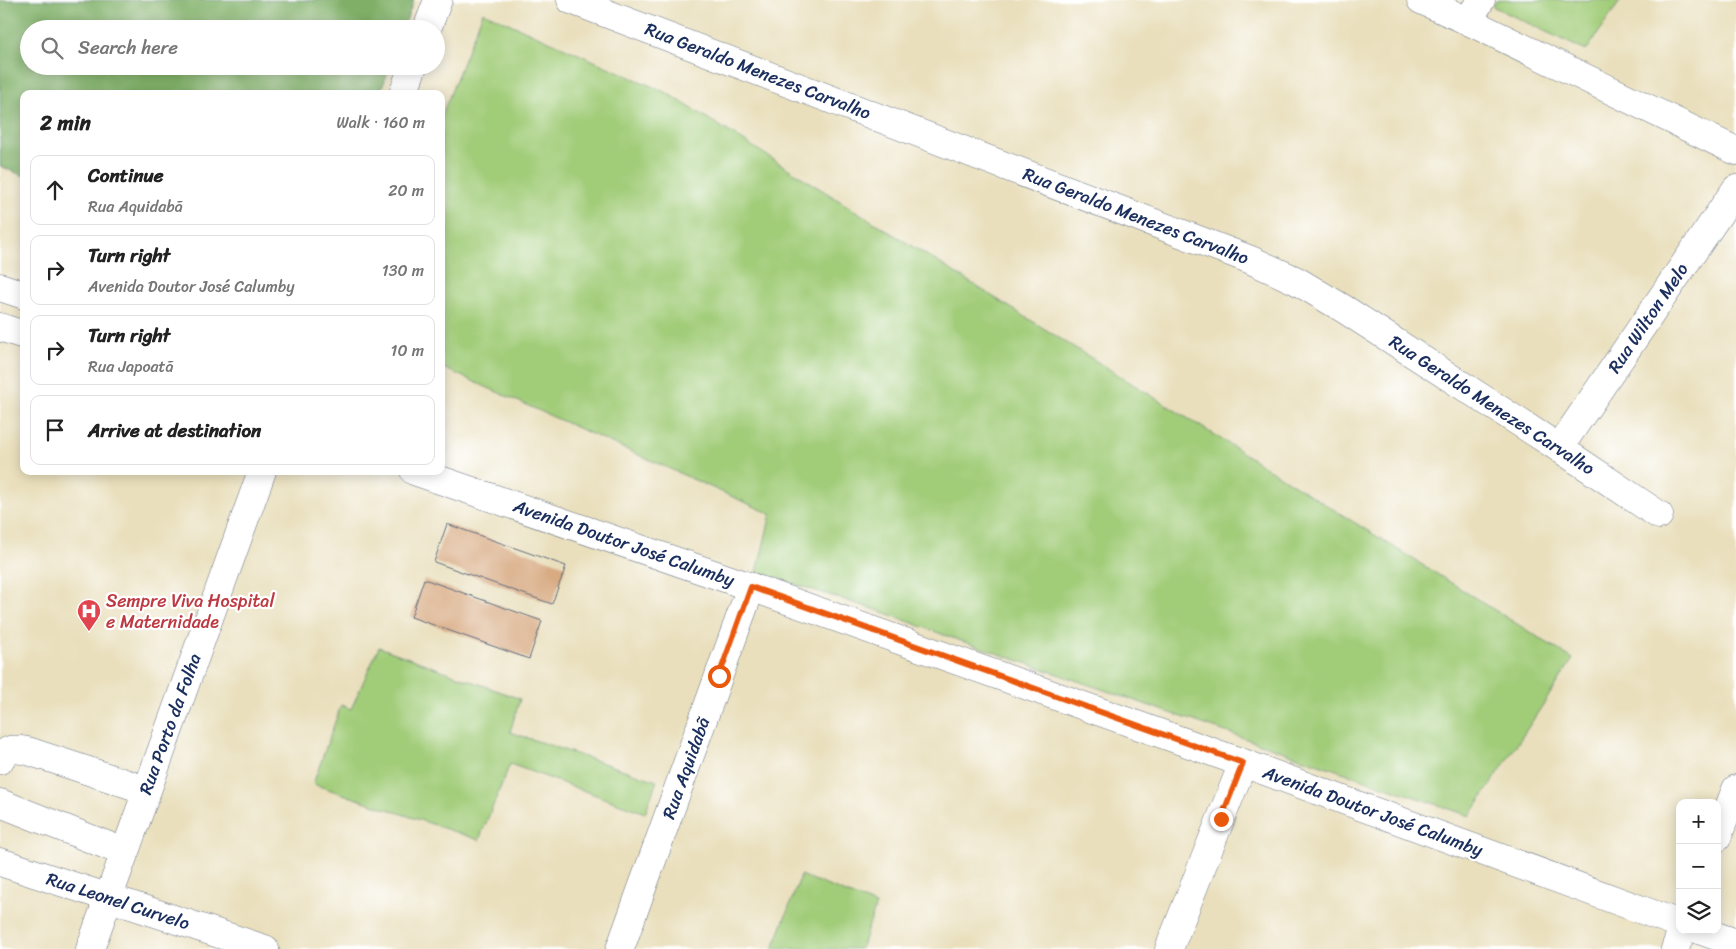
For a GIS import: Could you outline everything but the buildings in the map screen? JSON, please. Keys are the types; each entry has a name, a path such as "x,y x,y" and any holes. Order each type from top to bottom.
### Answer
{"street":[{"path":"430,20 438,0"},
{"name":"Rua Geraldo Menezes Carvalho","path":"571,0 1241,256 1297,281 1344,309 1659,515"},
{"path":"1422,0 1474,10 1736,151"},
{"path":"404,90 410,75"},
{"name":"Rua Wilton Melo","path":"1559,448 1736,189"},
{"path":"0,286 20,294"},
{"path":"0,327 20,334"},
{"name":"Rua Porto da Folha","path":"90,949 261,475"},
{"name":"Avenida Doutor José Calumby","path":"426,475 751,587 1243,763 1676,923"},
{"name":"Rua Aquidabã","path":"620,949 751,587"},
{"path":"0,760 4,752 13,749 28,751 146,790"},
{"path":"1169,949 1243,763"},
{"path":"1721,828 1736,789"},
{"path":"0,803 124,852"},
{"name":"Rua Leonel Curvelo","path":"0,862 265,949"},
{"path":"1676,949 1681,934"},
{"path":"1710,934 1736,943"}],"green space":[{"path":"0,0 414,0 406,20 20,20 20,75 387,75 381,90 20,90 20,174 0,166"},
{"path":"1497,0 1621,0 1586,51 1492,6"},
{"path":"483,12 667,93 1573,659 1470,816 944,635 886,613 757,572 771,514 445,369 445,107"},
{"path":"379,647 520,699 510,732 657,781 645,813 510,764 479,840 313,784 341,705 351,709"},
{"path":"801,875 876,905 861,949 773,949"}],"place":[{"name":"Sempre Viva Hospital e Maternidade","path":"89,632"}],"route":[{"path":"719,676 751,587 1243,763 1221,819"}]}
